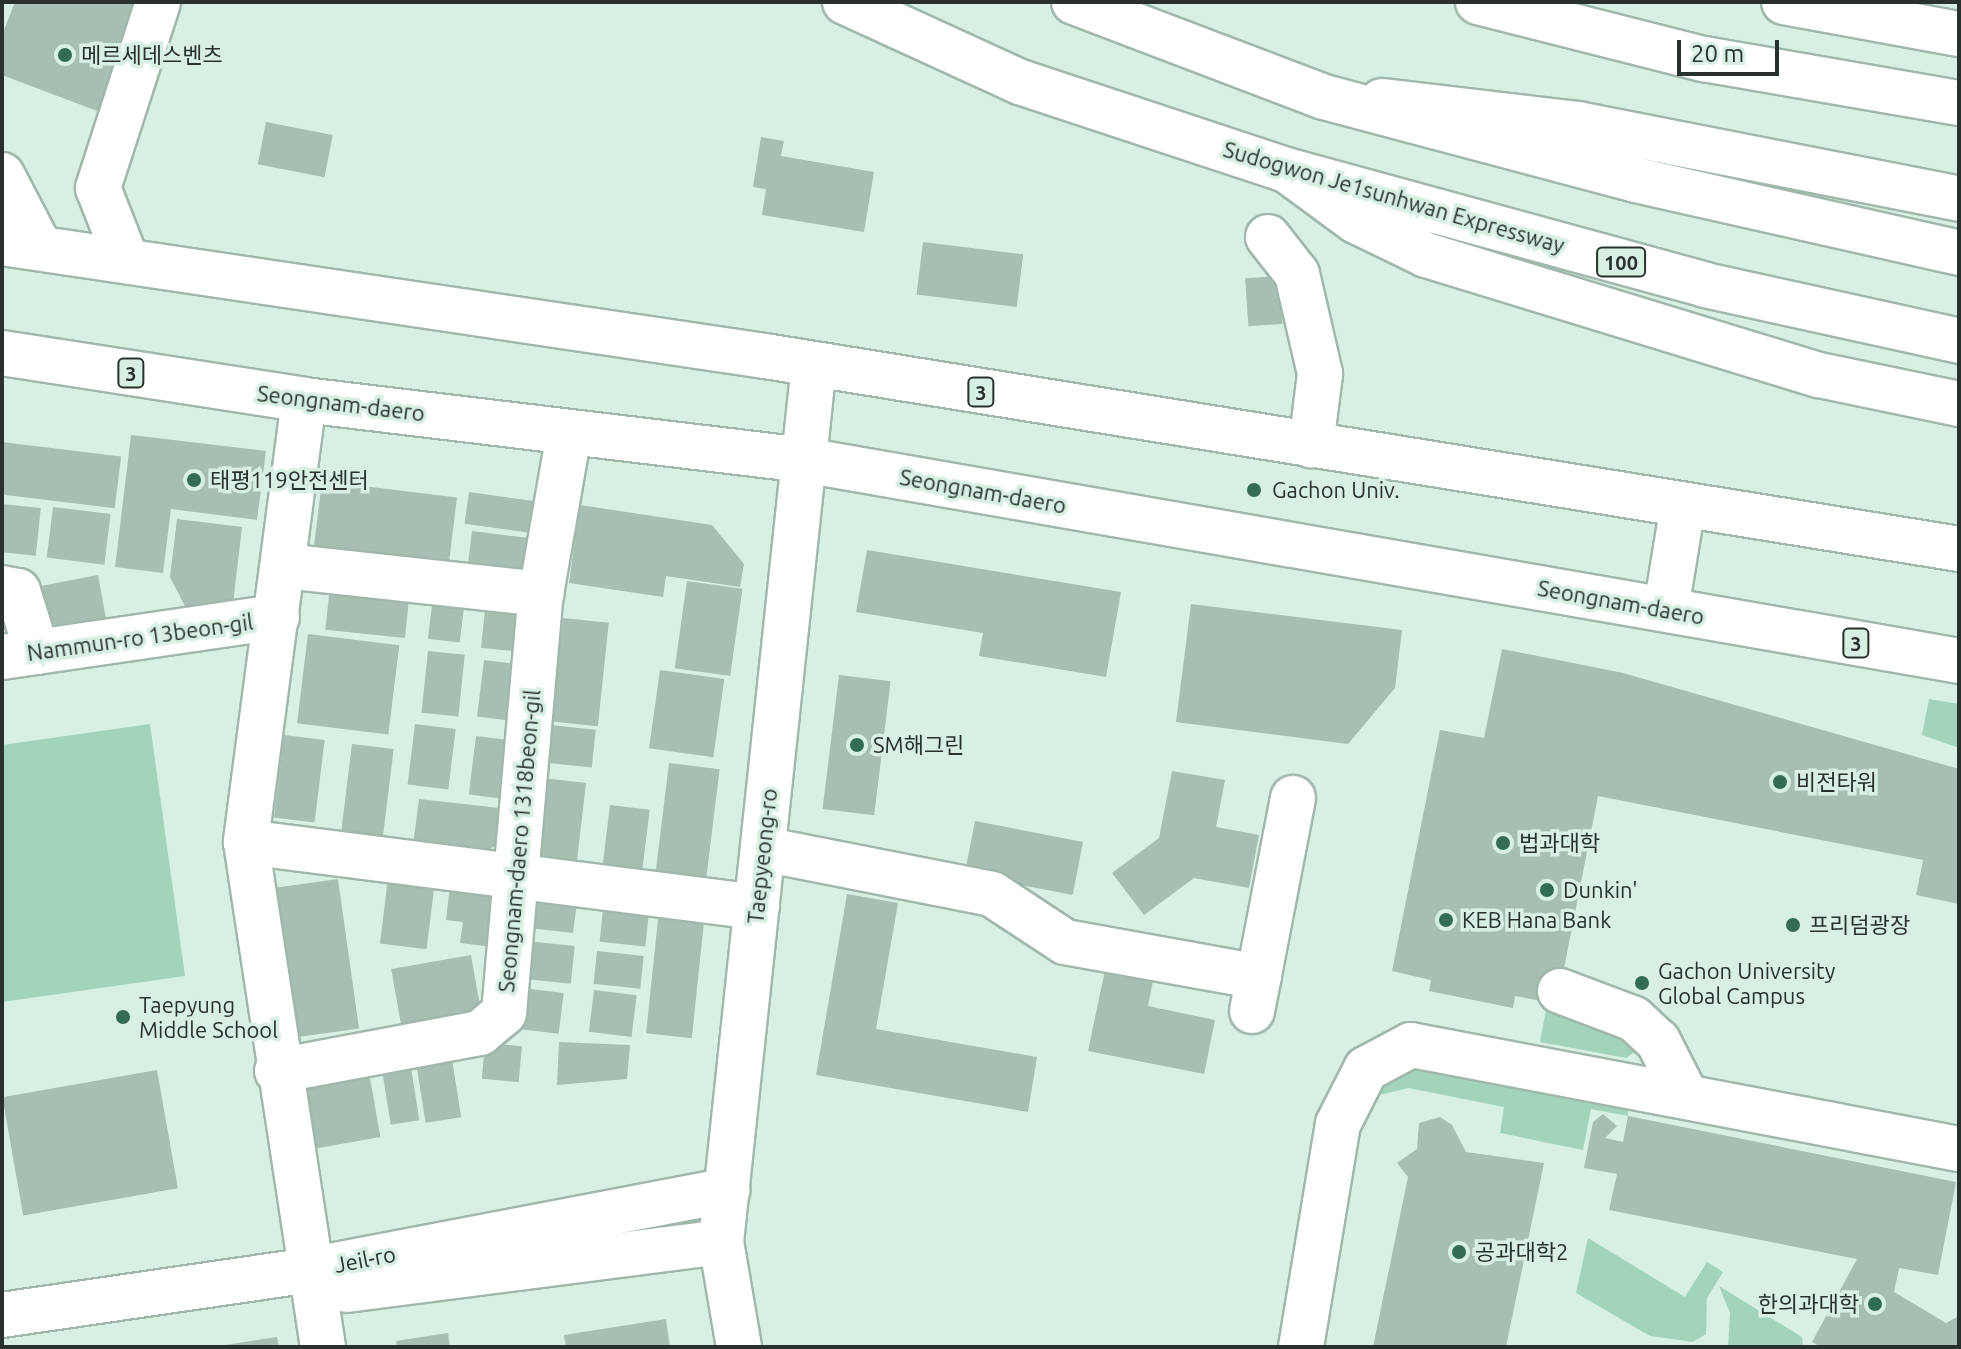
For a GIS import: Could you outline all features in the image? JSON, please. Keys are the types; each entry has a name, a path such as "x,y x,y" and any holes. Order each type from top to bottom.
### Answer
{"main road":[{"path":"126,259 98,188 158,2"},
{"name":"Sudogwon Je1sunhwan Expressway","path":"845,2 1020,82 1286,170 1705,285 1959,341"},
{"path":"1074,2 1324,97 1636,180 1959,253"},
{"path":"1478,2 1704,59 1959,103"},
{"path":"1784,2 1959,34"},
{"path":"1324,97 1578,124 1959,199"},
{"path":"1286,170 1356,221 1426,255 1819,375 1959,404"},
{"path":"2,175 21,245"},
{"path":"1268,237 1297,274 1320,374 1311,445"},
{"name":"3","path":"21,245 814,365 1959,549"},
{"name":"Seongnam-daero","path":"2,353 304,400 804,460 1959,661"},
{"name":"Taepyeong-ro","path":"739,1347 721,1242 814,365"},
{"path":"304,400 246,842 277,1071 323,1347"},
{"name":"Seongnam-daero 1318beon-gil","path":"277,1071 480,1033 504,1013 541,594 569,433"},
{"path":"1666,609 1683,505"},
{"path":"284,566 541,594"},
{"path":"2,588 18,591 19,654"},
{"name":"Nammun-ro 13beon-gil","path":"19,654 277,617"},
{"path":"763,849 992,894 1065,942 1255,994 1293,798"},
{"path":"246,842 515,879 757,907"},
{"path":"1560,991 1634,1019 1658,1041 1658,1101"},
{"path":"1301,1347 1338,1124 1351,1091 1386,1053 1411,1045 1441,1048 1658,1101 1940,1157"},
{"name":"Jeil-ro","path":"2,1342 311,1282 727,1190"},
{"name":"Jeil-ro","path":"2,1315 721,1242"}],"green space":[{"path":"1929,699 1959,704 1959,748 1922,735"},
{"path":"150,724 185,976 2,1002 2,745"},
{"path":"1546,1010 1600,1020 1639,1049 1626,1058 1540,1042"},
{"path":"1399,1065 1628,1105 1628,1116 1591,1109 1583,1150 1500,1133 1504,1107 1409,1088 1357,1100"},
{"path":"1588,1238 1685,1297 1707,1262 1723,1272 1707,1298 1706,1334 1693,1342 1650,1336 1576,1293"},
{"path":"1719,1286 1802,1337 1803,1347 1728,1347 1730,1313"}],"building":[{"name":"메르세데스벤츠","path":"15,2 147,2 105,114 2,75 2,35"},
{"path":"266,122 333,135 325,177 258,164"},
{"path":"761,137 784,141 781,156 874,172 864,232 762,215 766,189 753,187"},
{"path":"923,242 1023,254 1017,307 917,295"},
{"path":"1279,276 1282,324 1248,326 1245,278"},
{"name":"태평119안전센터","path":"131,435 266,451 257,520 171,509 163,573 115,567"},
{"path":"2,442 121,457 115,508 2,494"},
{"path":"322,481 457,498 448,570 313,553"},
{"path":"469,492 544,503 540,534 465,524"},
{"path":"2,504 41,508 36,556 2,552"},
{"path":"580,505 712,525 744,564 740,587 666,576 663,597 569,583"},
{"path":"53,507 111,514 104,565 47,558"},
{"path":"177,519 242,527 233,604 187,610 170,577"},
{"path":"472,531 530,538 524,583 467,576"},
{"path":"867,550 1121,592 1106,677 979,656 983,633 856,612"},
{"path":"98,575 107,624 66,632 48,620 41,586"},
{"path":"687,581 742,589 730,676 675,668"},
{"path":"330,586 410,594 405,638 325,630"},
{"path":"434,589 466,593 460,643 428,639"},
{"path":"486,600 525,604 520,652 481,648"},
{"path":"1191,604 1402,630 1395,688 1348,744 1176,722"},
{"path":"563,618 609,623 598,726 552,721"},
{"path":"308,634 399,645 388,735 297,723"},
{"path":"1502,649 1623,673 1959,769 1959,904 1916,895 1923,860 1598,796 1557,1004 1515,996 1513,1008 1429,991 1431,980 1392,971 1440,730 1484,738"},
{"path":"428,651 465,655 458,717 422,713"},
{"path":"484,660 516,664 509,720 477,717"},
{"path":"660,670 724,679 713,757 649,748"},
{"name":"SM해그린","path":"839,675 891,681 874,815 823,809"},
{"path":"415,724 456,729 448,790 408,785"},
{"path":"550,725 596,730 592,768 546,763"},
{"path":"284,735 325,740 315,822 274,817"},
{"path":"476,736 510,740 503,799 469,795"},
{"path":"352,744 394,749 383,838 341,833"},
{"path":"669,763 720,769 706,878 656,872"},
{"path":"1172,771 1225,780 1216,827 1259,835 1249,888 1194,878 1144,915 1112,873 1159,838"},
{"path":"543,778 586,783 576,869 548,866 535,847"},
{"path":"419,799 508,809 505,839 484,853 413,845"},
{"path":"610,805 650,810 641,880 601,875"},
{"path":"975,821 1083,842 1073,895 965,874"},
{"path":"388,878 435,884 427,949 380,944"},
{"path":"338,879 359,1029 293,1038 272,888"},
{"path":"450,885 492,889 501,948 460,943 463,922 446,920"},
{"path":"847,894 898,903 876,1029 1037,1057 1028,1112 816,1075"},
{"path":"533,896 577,902 573,933 520,927"},
{"path":"604,900 650,905 645,947 600,942"},
{"path":"659,910 705,915 692,1038 646,1033"},
{"path":"1113,932 1161,941 1148,1006 1215,1020 1204,1074 1088,1051"},
{"path":"527,941 575,946 571,984 523,979"},
{"path":"597,951 644,956 640,989 594,984"},
{"path":"471,955 481,1013 401,1027 391,969"},
{"path":"522,988 564,993 559,1034 517,1029"},
{"path":"594,990 637,995 632,1037 589,1032"},
{"path":"559,1042 630,1045 627,1079 557,1085"},
{"path":"485,1043 522,1046 519,1082 482,1079"},
{"path":"451,1053 461,1117 426,1123 415,1059"},
{"path":"410,1061 419,1120 391,1125 381,1066"},
{"path":"157,1070 178,1188 23,1215 2,1097"},
{"path":"370,1078 380,1137 314,1149 304,1090"},
{"path":"1603,1114 1617,1126 1605,1138 1623,1142 1628,1116 1956,1182 1938,1275 1899,1268 1894,1292 1946,1323 1959,1316 1959,1347 1821,1347 1812,1342 1857,1259 1609,1210 1617,1174 1584,1168 1593,1122"},
{"name":"공과대학2","path":"1440,1117 1452,1125 1466,1152 1544,1163 1506,1347 1373,1347 1408,1177 1397,1163 1417,1149 1419,1123"},
{"path":"666,1319 670,1347 566,1347 564,1335"},
{"path":"448,1333 450,1347 397,1347 396,1341"},
{"path":"277,1337 279,1347 225,1347 225,1345"}],"place":[{"name":"메르세데스벤츠","path":"65,55"},
{"name":"태평119안전센터","path":"194,480"},
{"name":"Gachon Univ.","path":"1254,490"},
{"name":"SM해그린","path":"857,745"},
{"name":"비전타워","path":"1780,782"},
{"name":"법과대학","path":"1503,843"},
{"name":"Dunkin'","path":"1547,890"},
{"name":"KEB Hana Bank","path":"1446,920"},
{"name":"프리덤광장","path":"1793,925"},
{"name":"Gachon University Global Campus","path":"1642,983"},
{"name":"Taepyung Middle School","path":"123,1017"},
{"name":"공과대학2","path":"1459,1252"},
{"name":"한의과대학","path":"1875,1304"}]}
